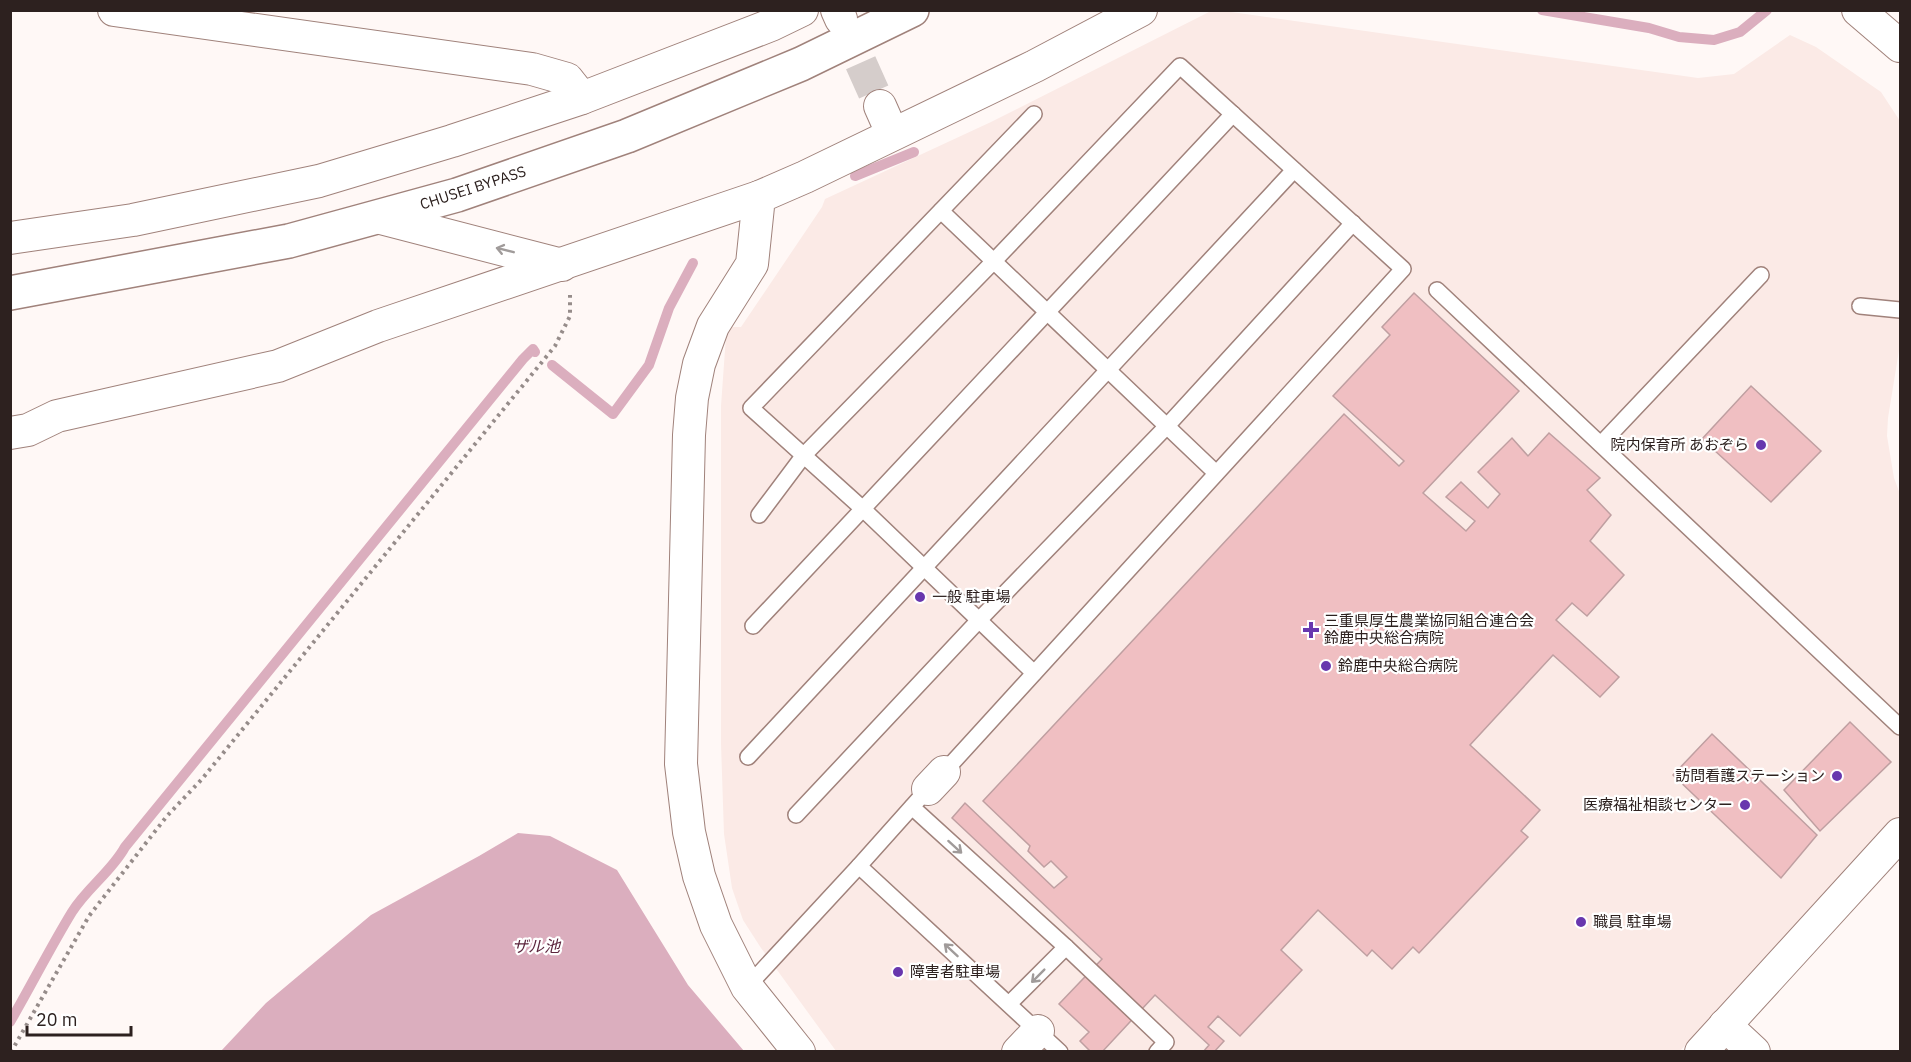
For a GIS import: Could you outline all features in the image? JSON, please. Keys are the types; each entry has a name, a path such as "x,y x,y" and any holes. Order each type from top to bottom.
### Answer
{"highway":[{"name":"CHUSEI BYPASS","path":"10,293 289,241 457,195 627,136 801,64 912,10"}],"street":[{"path":"114,10 532,69 567,79 582,98"},
{"path":"10,238 133,220 319,181 452,141 582,98 771,25 802,10"},
{"path":"10,433 28,430 57,416 278,366 378,326 759,197 805,177 886,120 1035,66 1141,10"},
{"path":"1858,10 1900,46"},
{"path":"759,197 752,264 714,326 699,364 692,398 689,435 681,764 684,802 699,876 716,925 747,987 799,1052"},
{"path":"377,217 562,265"},
{"path":"1701,1052 1900,834"},
{"path":"1725,1025 1754,1052"}],"lane":[{"path":"747,987 860,866 1403,269 1180,66 804,455 759,515"},
{"path":"1034,114 751,408 980,619 1034,673"},
{"path":"753,627 1233,114"},
{"path":"748,757 1294,170"},
{"path":"941,210 1216,473"},
{"path":"796,815 980,619 1167,426 1353,223"},
{"path":"1601,444 1761,275"},
{"path":"1437,290 1900,727"},
{"path":"1860,306 1900,310"},
{"path":"928,789 1066,947 1166,1042 1157,1052"},
{"path":"860,866 1009,1004 1039,1045"},
{"path":"1009,1004 1066,947"}],"path":[{"path":"11,1052 89,916 167,816 209,769 555,346 570,316 570,286 562,265"}],"shaded area":[{"name":"三重県厚生農業協同組合連合会 鈴鹿中央総合病院","path":"1211,11 1698,78 1734,74 1790,35 1816,47 1881,92 1900,121 1900,344 1887,436 1894,478 1900,494 1900,815 1680,1051 836,1051 743,920 732,888 724,834 721,744 721,406 726,336 730,327 741,327 822,207 825,199 991,122"}],"water":[{"name":"ザル池","path":"518,833 550,836 617,870 688,985 744,1051 221,1051 266,1003 371,915"}],"building":[{"name":"鈴鹿中央総合病院","path":"1414,293 1519,391 1423,493 1466,531 1475,521 1446,497 1461,482 1488,508 1500,494 1478,472 1512,438 1528,456 1549,433 1600,478 1587,490 1611,515 1590,541 1624,575 1587,616 1572,603 1556,620 1619,677 1600,697 1553,655 1470,745 1540,810 1521,831 1528,837 1419,953 1413,947 1392,969 1372,950 1367,956 1318,910 1281,950 1302,970 1240,1036 1218,1016 1208,1027 1224,1041 1214,1052 1203,1052 1209,1045 1155,995 1102,1052 1091,1052 1080,1041 1089,1032 1059,1004 1102,959 952,818 965,803 1054,888 1067,877 1051,861 1044,867 1028,851 1030,846 983,801 1344,414 1399,466 1404,461 1333,396 1390,335 1382,327"},
{"name":"院内保育所 あおぞら","path":"1751,386 1821,451 1771,502 1702,439"},
{"name":"訪問看護ステーション","path":"1850,722 1891,762 1820,831 1784,790"},
{"name":"医療福祉相談センター","path":"1712,734 1817,835 1781,878 1673,775"}],"waterway":[{"path":"1542,10 1649,28 1679,37 1714,40 1740,32 1767,10"},
{"path":"855,176 914,152"},
{"path":"552,365 613,414 649,365 669,308 693,263"},
{"path":"10,1022 78,903 120,856 523,359 533,349 535,352"}],"tunnel":[{"path":"841,19 880,106"}],"place":[{"name":"院内保育所 あおぞら","path":"1761,445"},
{"name":"一般 駐車場","path":"920,597"},
{"name":"三重県厚生農業協同組合連合会 鈴鹿中央総合病院","path":"1311,630"},
{"name":"鈴鹿中央総合病院","path":"1326,666"},
{"name":"訪問看護ステーション","path":"1837,776"},
{"name":"医療福祉相談センター","path":"1745,805"},
{"name":"職員 駐車場","path":"1581,922"},
{"name":"障害者駐車場","path":"898,972"}]}
